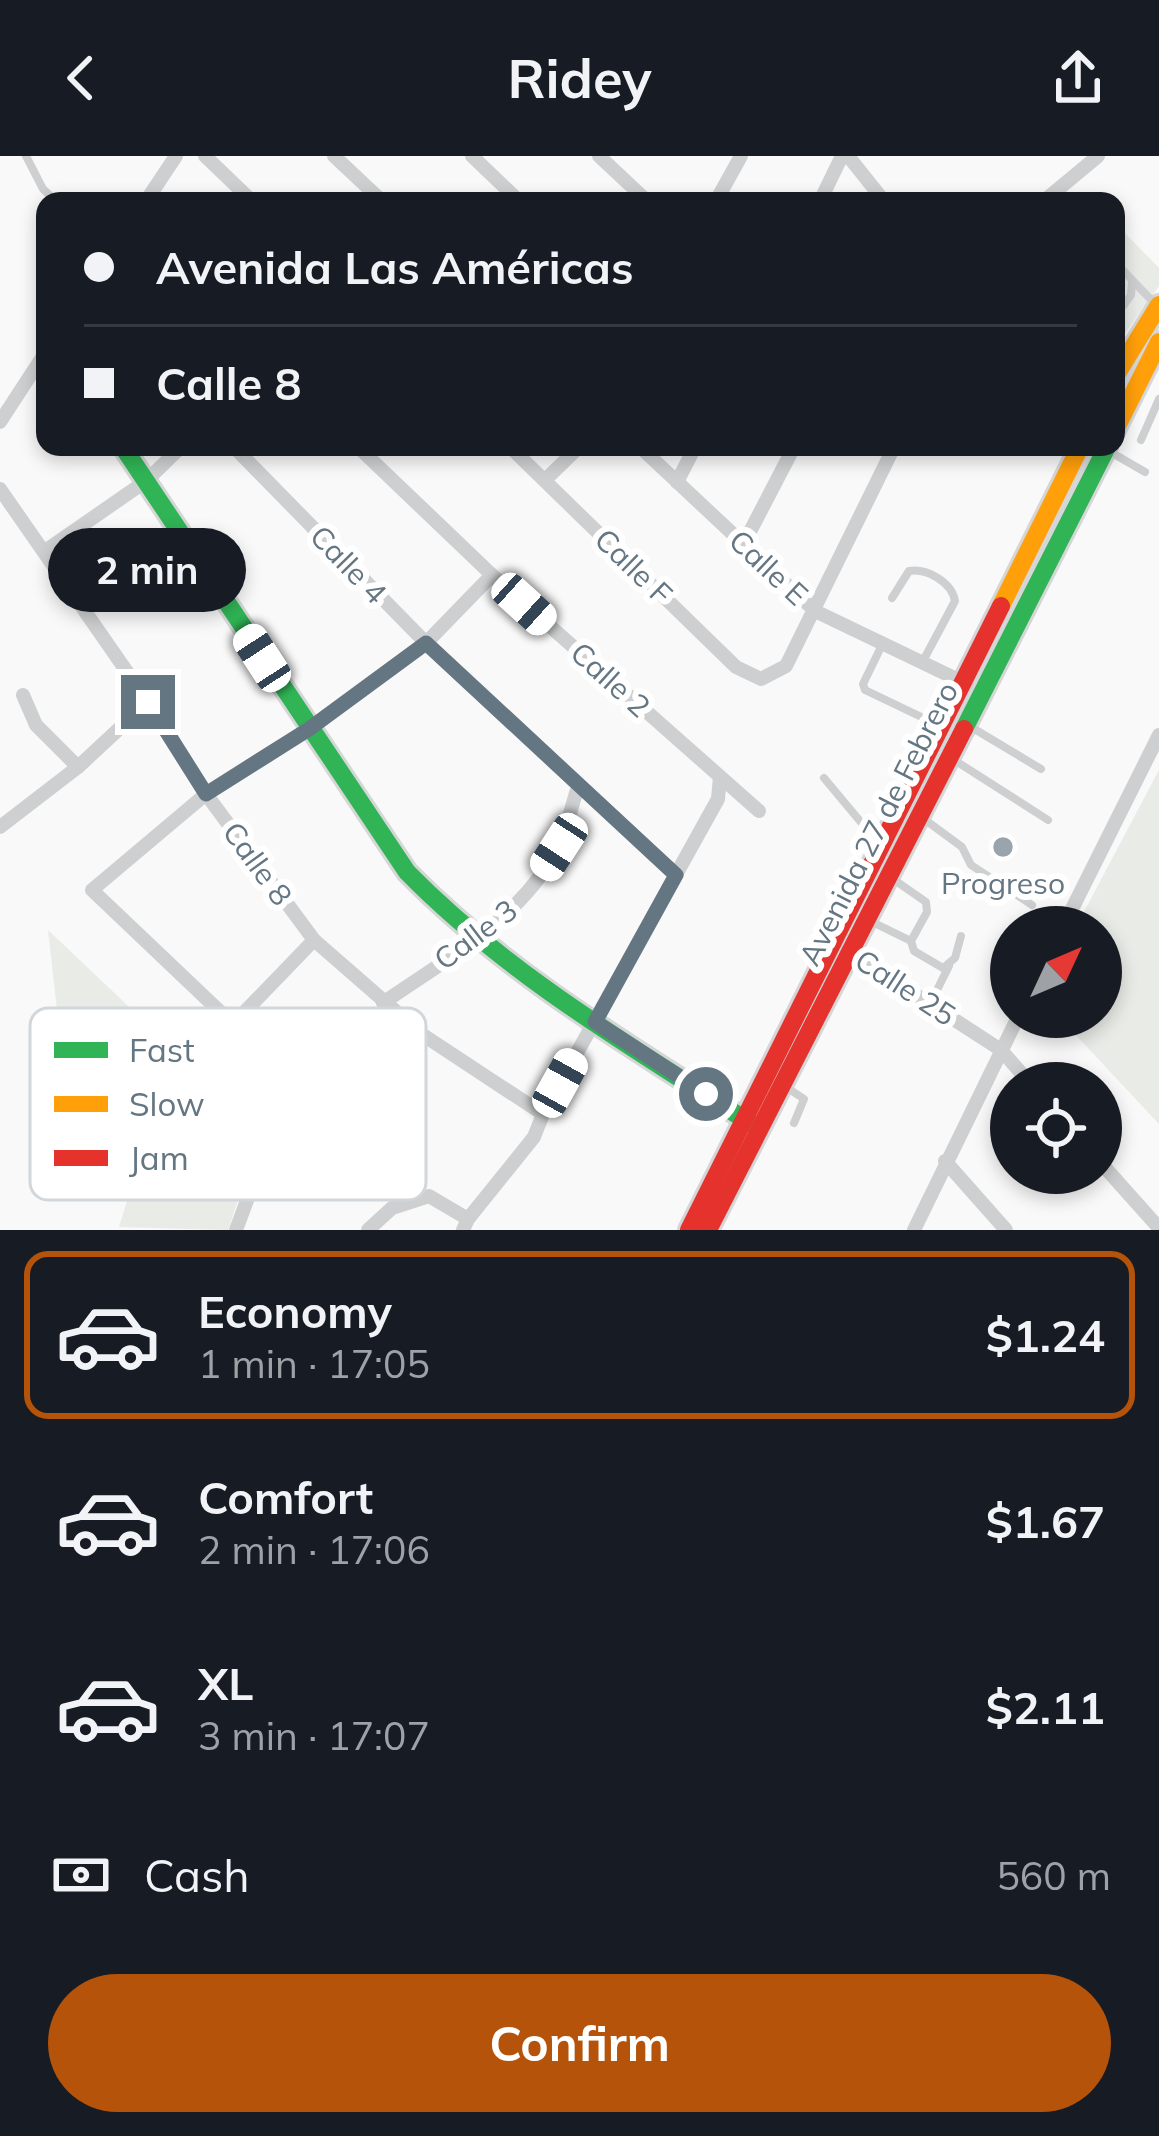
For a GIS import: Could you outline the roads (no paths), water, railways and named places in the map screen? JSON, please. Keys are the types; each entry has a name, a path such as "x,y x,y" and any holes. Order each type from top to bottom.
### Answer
{"main road":[{"path":"1125,360 1158,306"},
{"path":"1125,411 1156,353"},
{"path":"129,456 309,729 407,872 436,905 595,1022 750,1123"},
{"name":"Avenida 27 de Febrero","path":"689,1230 841,946 864,918 965,724 973,686 1076,456"},
{"name":"Avenida 27 de Febrero","path":"707,1230 750,1123 780,1084 881,847 942,726 973,686 1102,456"}],"street":[{"path":"152,192 176,156"},
{"path":"205,156 243,192"},
{"path":"334,156 372,192"},
{"path":"472,156 510,192"},
{"path":"599,156 637,192"},
{"path":"825,192 845,156 876,192"},
{"path":"1055,192 1098,156"},
{"path":"720,192 735,158"},
{"path":"0,422 36,367"},
{"path":"45,551 146,481 172,456"},
{"name":"Calle 4","path":"243,456 426,643 676,875"},
{"name":"Calle 2","path":"367,456 492,574 759,811"},
{"name":"Calle F","path":"519,456 736,668 761,679 786,665 814,611"},
{"path":"544,480 569,456"},
{"name":"Calle E","path":"650,456 814,611 973,686"},
{"path":"677,482 690,456"},
{"path":"742,545 789,456"},
{"path":"814,611 890,456"},
{"name":"Calle 8","path":"0,488 206,794 314,940 389,1008"},
{"path":"215,1008 92,890 206,794 309,729 426,643 492,574"},
{"path":"23,695 36,725 78,766"},
{"path":"0,826 78,766 148,702"},
{"path":"1074,906 1159,735"},
{"path":"426,1197 466,1224 534,1137 718,799 720,778"},
{"name":"Calle 3","path":"383,1003 527,896 559,847 578,787"},
{"path":"248,1008 314,940"},
{"name":"Calle 25","path":"841,946 1001,1050 1012,1062"},
{"name":"Calle 8","path":"426,1038 543,1114"},
{"path":"914,1230 1007,1038"},
{"path":"945,1161 1006,1230"},
{"path":"1122,1181 1153,1210 1159,1228"},
{"path":"236,1230 247,1200"},
{"path":"368,1230 392,1208 417,1200"}],"lane":[{"path":"26,156 47,192"},
{"path":"1125,273 1158,306"},
{"path":"1125,303 1132,281"},
{"path":"1141,440 1158,403"},
{"path":"1119,456 1144,472"},
{"path":"892,598 909,571 918,569 954,594 955,602 922,662"},
{"path":"883,644 863,684 865,690 942,726"},
{"path":"965,724 1041,769"},
{"path":"948,756 1048,820"},
{"path":"824,778 881,847"},
{"path":"918,814 962,847 971,865 1032,905"},
{"path":"886,875 926,902 927,912 911,941 914,951 944,968 950,964"},
{"path":"864,918 911,941"},
{"path":"931,1004 961,935"},
{"path":"780,1084 804,1099 794,1123"}],"place":[{"name":"Progreso","path":"1003,847"}]}
